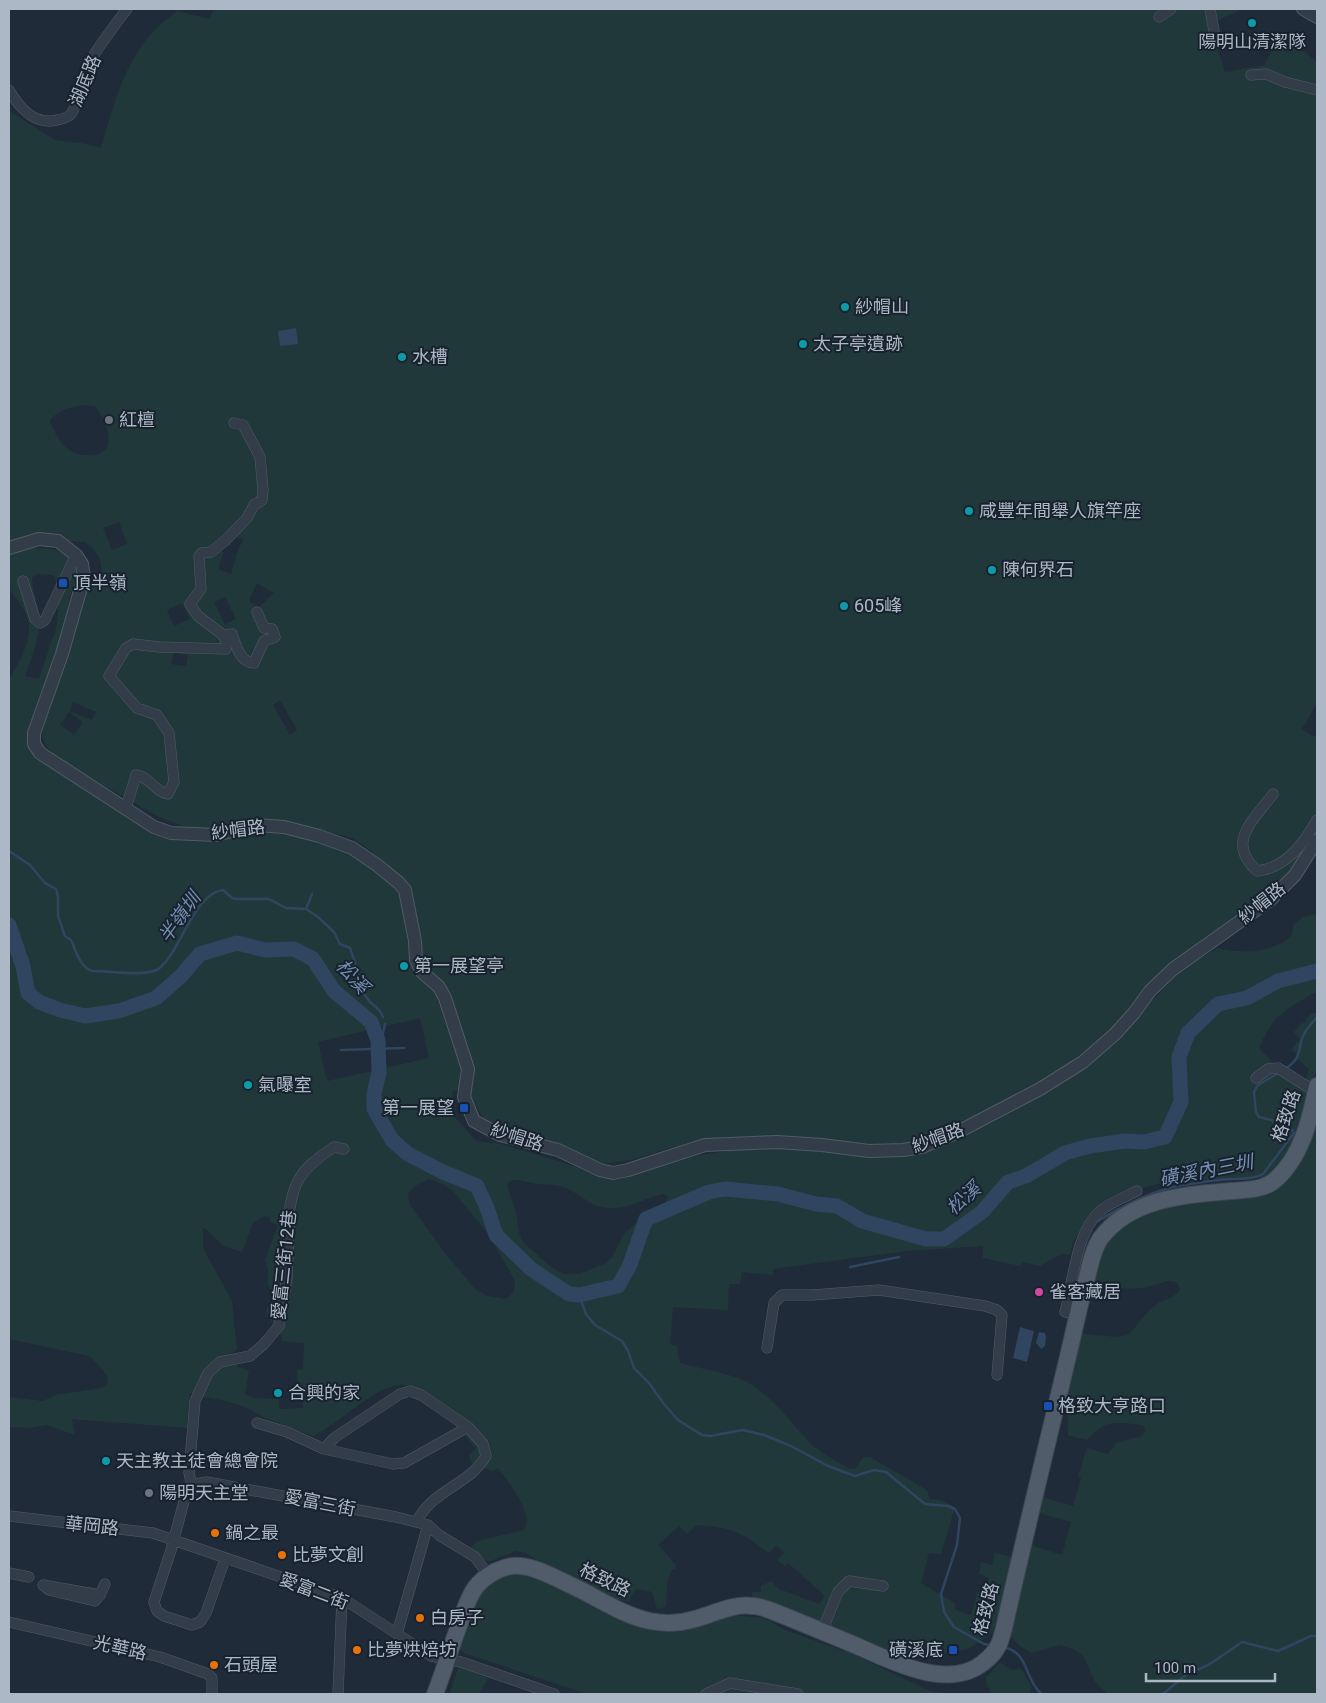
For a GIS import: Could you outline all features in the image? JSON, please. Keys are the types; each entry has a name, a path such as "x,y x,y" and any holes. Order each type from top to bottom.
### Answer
{"main road":[{"name":"格致路","path":"435,1694 446,1659 474,1590 489,1576 510,1566 522,1566 561,1581 633,1616 660,1623 693,1620 724,1609 753,1606 772,1610 900,1664 944,1675 961,1674 976,1668 990,1658 999,1646 1077,1315 1079,1284 1098,1241 1116,1221 1130,1212 1145,1206 1187,1195 1258,1189 1274,1182 1300,1148 1310,1120 1317,1089"}],"street":[{"name":"湖底路","path":"9,90 20,108 36,119 54,121 66,118 70,115 74,106 88,64 127,9"},
{"path":"1159,17 1171,9"},
{"path":"1210,9 1214,31"},
{"path":"1304,9 1317,17"},
{"path":"1251,76 1266,74 1285,82 1317,90"},
{"path":"126,808 136,776 142,776 162,793 168,794 174,782 169,733 157,715 137,708 109,676 126,648 133,644 226,650 226,641 223,635 198,616 190,604 201,589 199,556 202,552 211,552 226,540 247,518 254,505 262,500 260,457 243,425 234,423"},
{"path":"9,548 39,538 58,541 76,554 44,620 40,623 36,619 23,581"},
{"name":"紗帽路","path":"76,554 82,564 84,577 54,678 37,720 34,744 40,753 154,827 171,833 216,835 257,825 284,827 319,836 352,848 377,865 405,890 416,941 416,960 422,972 439,987 445,998 468,1069 464,1098 474,1121 500,1135 558,1150 600,1170 613,1173 705,1145 777,1142 869,1151 903,1150 922,1147 956,1133 1040,1089 1083,1062 1115,1034 1150,991 1174,969 1270,900 1295,875 1317,840"},
{"path":"223,635 232,634 243,659 251,664 254,663 264,641 275,637 272,629 264,628 257,612"},
{"path":"1273,794 1244,834 1242,848 1250,865 1257,871 1268,870 1291,856 1307,838 1317,820"},
{"path":"1256,1078 1268,1069 1278,1068 1317,1089"},
{"name":"愛富三街12巷","path":"192,1486 190,1473 195,1401 208,1373 220,1362 250,1356 263,1346 279,1326 286,1278 289,1227 287,1226 295,1185 304,1170 319,1157 334,1147 344,1148"},
{"path":"1079,1284 1080,1245 1088,1225 1100,1211 1136,1191"},
{"path":"767,1348 774,1303 782,1295 812,1295 879,1290 985,1306 996,1310 1002,1315 997,1375"},
{"path":"324,1449 334,1438 400,1394 410,1391 421,1395 468,1428 483,1444 486,1456 481,1466 428,1504 420,1513 417,1522"},
{"path":"256,1423 287,1432 324,1449 392,1464 404,1463 468,1428"},
{"name":"愛富三街","path":"192,1486 206,1482 428,1525 439,1535 475,1556 489,1576"},
{"path":"192,1486 186,1494 154,1602 157,1611 164,1616 192,1624 200,1622 206,1613 225,1559"},
{"name":"華岡路","path":"9,1516 153,1532 173,1541"},
{"path":"396,1634 428,1525"},
{"name":"愛富二街","path":"173,1541 342,1598 431,1656 461,1662 554,1694"},
{"path":"9,1573 29,1578"},
{"path":"822,1632 838,1592 849,1581 883,1586"},
{"path":"100,1595 105,1584"},
{"path":"338,1694 342,1598"},
{"name":"光華路","path":"9,1622 160,1657 208,1674 212,1678 212,1694"},
{"path":"706,1694 730,1683 798,1694"}],"green space":[{"path":"214,9 1239,9 1209,24 1225,72 1265,65 1276,41 1305,52 1317,62 1317,703 1302,729 1314,737 1317,732 1317,834 1301,861 1267,897 1160,974 1110,1031 1081,1055 1038,1084 995,1109 919,1143 881,1147 845,1142 727,1138 694,1141 631,1160 601,1164 580,1156 560,1144 495,1127 484,1119 471,1098 470,1068 446,987 436,975 424,967 409,885 372,852 353,838 290,823 218,830 183,826 157,816 61,761 47,747 42,737 42,722 81,598 91,581 100,579 103,576 100,559 93,548 85,542 39,534 9,543 9,111 55,140 101,148 126,73 141,46 151,34 177,11 209,19","holes":["95,406 100,413 107,429 108,438 108,445 104,451 97,454 84,455 65,447 58,438 50,423 52,419 59,412 76,407","119,522 127,544 112,550 103,528","233,537 243,539 236,556 226,553 236,557 231,574 218,569 224,552 220,551","257,583 274,593 259,607 249,601","225,597 236,619 225,624 214,602","182,603 190,619 174,626 167,610","174,652 188,655 186,666 171,664","280,700 297,730 290,735 273,705","73,702 96,712 92,720 70,711","69,712 83,722 74,735 60,725"]},
{"path":"30,548 50,549 69,554 84,575 71,593 58,653 43,700 29,725 29,744 150,831 257,829 294,832 368,863 398,891 409,927 413,973 439,996 451,1039 464,1070 461,1090 453,1090 451,1113 476,1141 501,1144 574,1166 597,1176 634,1175 700,1155 735,1150 808,1148 923,1150 948,1143 997,1120 1053,1089 1104,1052 1182,969 1218,948 1237,951 1267,949 1285,941 1292,935 1293,925 1303,917 1317,914 1317,993 1280,1014 1269,1028 1259,1048 1275,1065 1305,1081 1309,1069 1295,1057 1297,1054 1291,1050 1300,1039 1294,1032 1302,1023 1305,1023 1311,1013 1317,1013 1317,1065 1305,1122 1273,1177 1157,1184 1125,1193 1093,1211 1073,1242 1070,1255 1062,1254 1040,1266 1022,1262 1020,1266 983,1258 983,1246 907,1251 773,1269 773,1275 742,1272 740,1284 729,1284 728,1310 673,1307 670,1344 677,1346 680,1363 723,1373 747,1382 773,1402 811,1444 850,1469 856,1468 863,1457 870,1457 927,1490 930,1499 941,1500 955,1507 941,1554 929,1553 921,1583 955,1603 955,1610 971,1615 977,1593 980,1591 984,1593 989,1578 979,1574 981,1562 992,1565 995,1553 1012,1557 996,1625 988,1636 972,1647 954,1653 911,1657 880,1650 753,1599 752,1592 761,1592 761,1586 771,1581 779,1589 819,1604 823,1600 824,1595 788,1563 785,1566 777,1560 784,1553 777,1545 769,1553 740,1534 715,1527 696,1525 687,1534 679,1526 658,1545 676,1565 675,1569 672,1569 667,1583 666,1607 657,1609 652,1592 636,1589 628,1602 609,1597 558,1572 525,1553 516,1551 491,1561 482,1559 471,1548 477,1541 524,1530 526,1516 523,1507 514,1489 498,1468 493,1471 472,1464 469,1455 476,1449 436,1401 426,1393 406,1385 391,1387 376,1394 313,1436 263,1417 245,1407 190,1393 187,1428 72,1419 75,1435 47,1425 29,1428 9,1427 9,1397 43,1401 55,1395 102,1388 107,1384 108,1378 100,1366 89,1356 9,1339 9,680 27,644 29,624 19,602 9,589 9,553","holes":["37,574 52,575 55,577 57,591 58,610 55,635 39,679 25,676 39,631 39,619 32,578","420,1018 429,1058 327,1081 318,1042","429,1179 445,1185 453,1191 489,1235 515,1281 514,1290 510,1296 504,1299 488,1296 476,1290 445,1253 410,1205 408,1194 413,1187","518,1180 561,1186 595,1205 606,1208 621,1208 663,1194 668,1197 663,1207 645,1215 625,1233 612,1257 606,1263 580,1274 564,1274 551,1267 523,1242 507,1184 510,1181","265,1216 270,1218 270,1222 278,1225 265,1260 268,1270 268,1285 273,1292 271,1303 266,1310 272,1324 281,1334 282,1341 304,1343 303,1370 297,1370 298,1388 302,1389 303,1408 279,1409 279,1399 254,1398 245,1394 249,1371 239,1367 227,1356 237,1350 232,1301 203,1248 203,1227 224,1246 242,1252 253,1223"]},
{"path":"1317,1114 1317,1694 1107,1694 1094,1680 1084,1657 1073,1649 1059,1645 1031,1653 1010,1636 1030,1545 1062,1555 1071,1522 1039,1513 1042,1497 1073,1506 1081,1478 1078,1476 1087,1448 1108,1454 1116,1443 1142,1436 1145,1431 1144,1426 1141,1425 1117,1423 1099,1429 1087,1440 1068,1435 1068,1416 1061,1404 1078,1333 1116,1337 1130,1334 1153,1307 1175,1295 1180,1290 1179,1286 1172,1281 1143,1288 1129,1289 1089,1281 1095,1254 1126,1220 1179,1202 1263,1193"},
{"path":"526,1574 655,1631 679,1632 712,1620 733,1615 763,1618 788,1631 855,1655 930,1691 954,1694 587,1694 464,1653 457,1647 473,1604 486,1586 506,1576"},
{"path":"999,1663 1011,1670 1021,1669 1032,1687 1029,1694 992,1694 987,1686 986,1678"},
{"path":"459,1666 488,1678 479,1694 449,1694"}],"water":[{"path":"296,328 298,344 280,346 278,331"},
{"path":"1020,1327 1034,1331 1027,1362 1013,1358"},
{"path":"1039,1332 1045,1333 1046,1337 1045,1346 1041,1349 1036,1343"}],"waterway":[{"name":"半嶺圳","path":"9,851 30,865 45,883 56,889 58,916 65,936 71,940 84,966 92,971 132,973 154,971 162,966 170,956 202,903 212,894 223,890 232,898 269,899 286,908 306,909 318,917 334,932 340,944 350,948 357,969 359,987 383,1017"},
{"path":"306,909 312,894"},
{"name":"松溪","path":"9,925 23,966 28,993 39,1002 60,1010 85,1016 119,1011 156,998 181,976 200,954 237,943 265,950 294,949 313,959 334,991 371,1022 378,1040 379,1072 374,1094 374,1109 392,1140 408,1154 443,1172 477,1186 496,1235 531,1269 569,1294 579,1295 618,1286 629,1267 646,1219 709,1192 725,1189 778,1194 816,1204 837,1206 862,1221 926,1239 944,1239 982,1212 1008,1182 1026,1176 1065,1153 1090,1146 1125,1141 1144,1142 1165,1137 1181,1102 1179,1057 1188,1033 1218,1004 1247,998 1278,981 1317,971"},
{"name":"磺溪內三圳","path":"1285,1069 1295,1061 1304,1034 1317,1017"},
{"name":"半嶺圳","path":"378,1040 383,1033 385,1024"},
{"path":"341,1050 404,1048"},
{"name":"磺溪內三圳","path":"1096,1222 1116,1210 1159,1191 1182,1185 1251,1178 1263,1174 1294,1133 1275,1121 1259,1117 1256,1112 1254,1092 1258,1085 1280,1072"},
{"path":"850,1267 899,1257"},
{"name":"松溪","path":"579,1295 586,1314 595,1325 622,1341 634,1368 649,1383 678,1420 702,1435 710,1436 743,1430 764,1435 791,1446 828,1466 855,1476 874,1470 886,1472 925,1504 948,1506 955,1509 960,1518 957,1545 941,1594 944,1612 954,1627 984,1644 990,1645"},
{"name":"松溪","path":"1163,1694 1186,1675 1210,1664 1242,1642 1278,1651 1311,1636 1317,1636"},
{"name":"松溪","path":"1006,1648 1012,1650 1020,1657 1034,1685 1041,1694"}],"place":[{"name":"陽明山清潔隊","path":"1252,23"},
{"name":"紗帽山","path":"845,307"},
{"name":"太子亭遺跡","path":"803,344"},
{"name":"水槽","path":"402,357"},
{"name":"紅檀","path":"109,420"},
{"name":"咸豐年間舉人旗竿座","path":"969,511"},
{"name":"陳何界石","path":"992,570"},
{"name":"頂半嶺","path":"63,583"},
{"name":"605峰","path":"844,606"},
{"name":"第一展望亭","path":"404,966"},
{"name":"氣曝室","path":"248,1085"},
{"name":"第一展望","path":"464,1108"},
{"name":"雀客藏居","path":"1039,1292"},
{"name":"合興的家","path":"278,1393"},
{"name":"格致大亨路口","path":"1048,1406"},
{"name":"天主教主徒會總會院","path":"106,1461"},
{"name":"陽明天主堂","path":"149,1493"},
{"name":"鍋之最","path":"215,1533"},
{"name":"比夢文創","path":"282,1555"},
{"name":"白房子","path":"420,1618"},
{"name":"比夢烘焙坊","path":"357,1650"},
{"name":"磺溪底","path":"953,1650"},
{"name":"石頭屋","path":"214,1665"}]}
